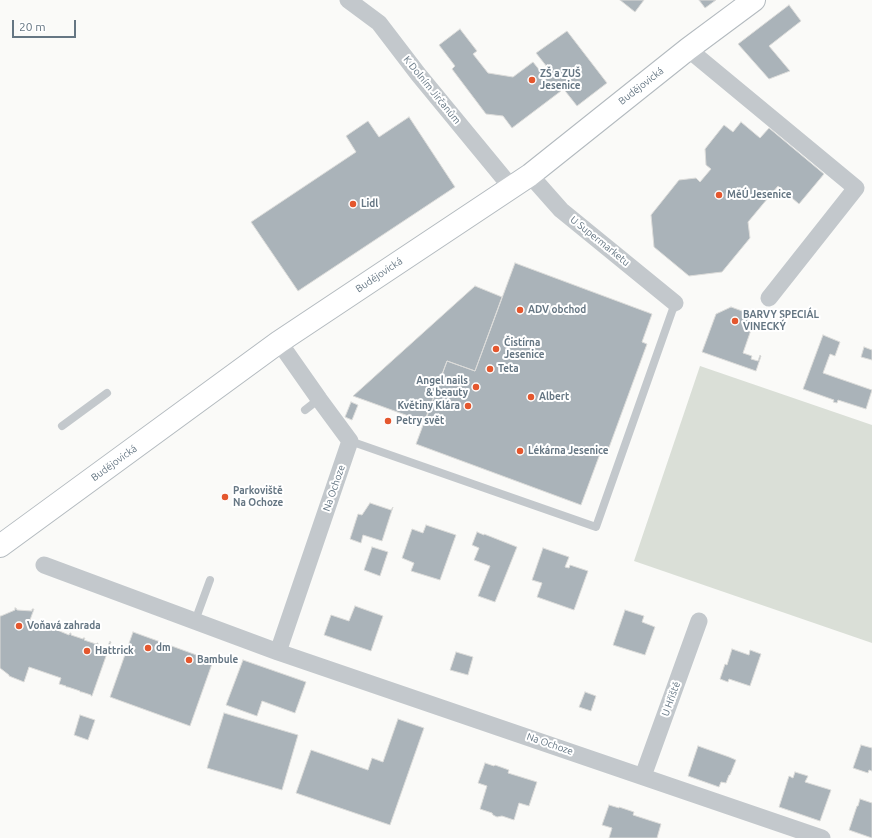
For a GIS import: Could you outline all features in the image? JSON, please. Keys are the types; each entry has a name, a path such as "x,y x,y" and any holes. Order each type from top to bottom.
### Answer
{"main road":[{"name":"Budějovická","path":"0,546 279,342 530,175 688,49 754,0"}],"street":[{"name":"K Dolním Jirčanům","path":"348,0 379,23 418,74 511,187"},
{"path":"688,49 856,188 769,298"},
{"name":"U Supermarketu","path":"530,175 561,210 675,303"},
{"path":"279,342 350,441"},
{"name":"Na Ochoze","path":"278,652 350,441"},
{"name":"Na Ochoze","path":"44,566 278,652 822,838"},
{"name":"U Hřiště","path":"643,776 699,622"}],"lane":[{"path":"350,441 596,527 675,303"},
{"path":"62,426 107,393"},
{"path":"305,410 319,399"},
{"path":"195,621 210,580"}],"shaded area":[{"path":"700,366 872,425 872,643 634,561"}],"building":[{"path":"620,0 644,0 635,12"},
{"path":"699,0 716,0 705,8"},
{"path":"789,5 801,21 769,46 790,71 769,79 738,44"},
{"name":"ZŠ a ZUŠ Jesenice","path":"460,29 477,51 473,54 488,73 513,77 533,62 545,77 551,72 536,53 567,31 607,83 577,106 562,87 560,90 561,91 512,128 503,116 486,114 452,69 455,66 439,45"},
{"name":"Lidl","path":"409,117 455,187 298,291 251,222 356,152 346,136 368,121 379,137"},
{"name":"MěÚ Jesenice","path":"741,122 760,138 769,128 824,174 799,204 778,186 748,222 750,238 722,272 689,276 654,247 651,215 679,180 696,178 700,182 711,169 706,165 705,149 724,125 733,132"},
{"name":"Albert","path":"515,263 652,314 642,342 647,344 607,453 601,451 581,505 416,444 447,361 475,371"},
{"path":"475,286 502,297 475,371 447,361 425,422 353,396"},
{"path":"731,307 745,312 752,327 743,353 752,356 751,359 758,361 760,355 761,356 756,371 702,352 716,314"},
{"path":"823,335 840,342 835,356 830,354 823,373 872,390 866,409 838,400 837,403 833,402 834,400 803,389"},
{"path":"864,347 872,350 872,360 861,357"},
{"path":"351,402 358,405 352,420 345,417"},
{"path":"370,503 391,510 393,507 382,541 363,535 361,543 350,539 358,514 362,515"},
{"path":"426,525 456,535 440,580 411,571 414,563 402,558 412,529 423,533"},
{"path":"477,532 517,547 495,602 478,596 490,566 474,560 479,548 472,545"},
{"path":"372,547 388,552 380,576 364,570"},
{"path":"543,548 569,557 565,567 569,568 570,565 588,571 574,610 537,597 542,583 532,580"},
{"path":"355,606 383,616 371,651 324,635 331,615 349,621"},
{"path":"15,608 17,610 32,611 32,609 34,609 30,620 42,625 42,623 44,624 43,625 55,630 56,628 57,630 69,635 71,633 71,635 83,639 85,638 84,640 96,644 98,643 98,645 107,648 110,641 111,642 92,696 59,684 61,678 29,667 24,682 9,676 0,668 0,616 15,610"},
{"path":"625,610 644,616 642,622 655,627 645,655 613,645"},
{"path":"133,632 213,661 190,726 110,697"},
{"path":"732,649 749,655 750,650 761,654 750,686 729,679 728,682 720,679 725,664 727,665"},
{"path":"456,652 473,657 468,675 450,670"},
{"path":"243,660 306,682 295,713 262,701 257,716 226,705"},
{"path":"585,692 596,696 591,711 579,707"},
{"path":"224,713 298,735 282,790 207,768"},
{"path":"80,715 95,720 88,740 74,735"},
{"path":"398,719 424,728 390,825 296,793 311,750 368,770 372,758 383,762"},
{"path":"861,745 872,748 872,771 869,770 868,773 853,768"},
{"path":"698,746 736,760 726,783 721,782 719,787 688,776"},
{"path":"485,763 509,770 508,773 537,782 529,806 519,803 514,820 502,816 497,817 492,813 480,809 487,786 478,783"},
{"path":"795,772 808,776 805,782 831,790 820,821 779,807 789,776 793,778"},
{"path":"860,799 872,803 872,838 849,830"},
{"path":"609,805 634,812 633,815 661,824 657,838 609,838 612,828 602,825"}],"place":[{"name":"ZŠ a ZUŠ Jesenice","path":"532,80"},
{"name":"MěÚ Jesenice","path":"719,195"},
{"name":"Lidl","path":"353,204"},
{"name":"ADV obchod","path":"520,310"},
{"name":"BARVY SPECIÁL VINECKÝ","path":"735,321"},
{"name":"Čistírna Jesenice","path":"496,349"},
{"name":"Teta","path":"490,369"},
{"name":"Angel nails & beauty","path":"476,387"},
{"name":"Albert","path":"531,397"},
{"name":"Květiny Klára","path":"468,406"},
{"name":"Petry svět","path":"388,421"},
{"name":"Lékárna Jesenice","path":"520,451"},
{"name":"Parkoviště Na Ochoze","path":"225,497"},
{"name":"Voňavá zahrada","path":"19,626"},
{"name":"dm","path":"148,648"},
{"name":"Hattrick","path":"87,651"},
{"name":"Bambule","path":"189,660"}]}
